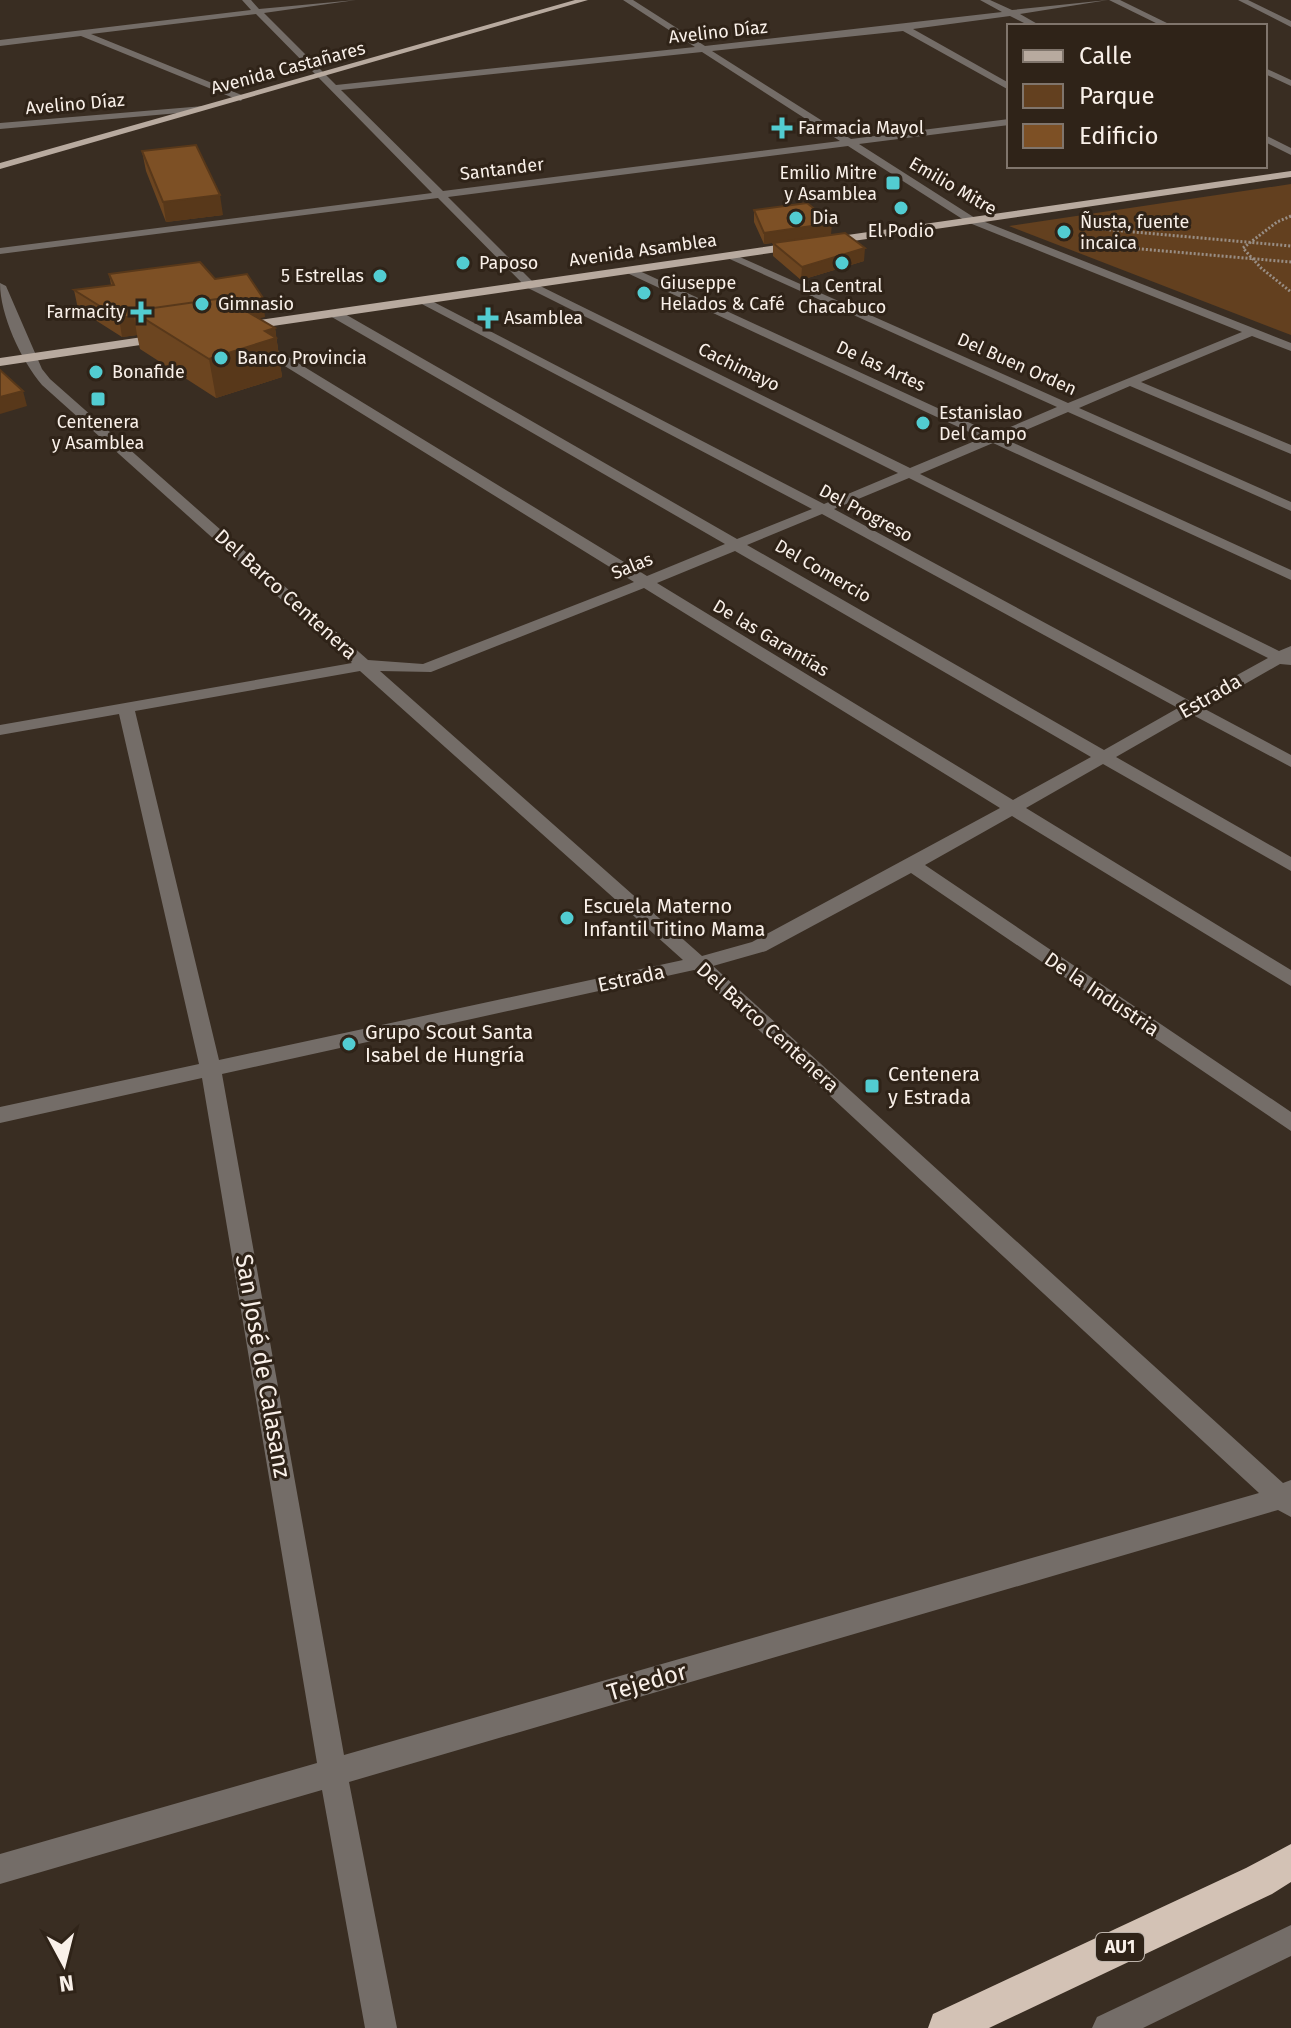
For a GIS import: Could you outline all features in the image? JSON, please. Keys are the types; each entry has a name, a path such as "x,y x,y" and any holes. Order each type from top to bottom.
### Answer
{"highway":[{"name":"AU1","path":"947,2028 1259,1881 1291,1862"}],"main road":[{"name":"Avenida Castañares","path":"0,166 584,0"},
{"name":"Avenida Asamblea","path":"218,330 1291,174"},
{"path":"0,362 174,336"}],"street":[{"name":"Cachimayo","path":"246,0 530,285 1287,657"},
{"path":"0,43 352,0"},
{"name":"Emilio Mitre","path":"627,0 846,143 971,220 1291,347"},
{"path":"984,0 1033,24"},
{"name":"Avelino Díaz","path":"335,88 904,28 1104,0"},
{"path":"1113,0 1165,24"},
{"path":"1242,0 1291,24"},
{"path":"904,28 1007,86"},
{"path":"83,34 241,98"},
{"path":"1267,72 1291,84"},
{"path":"1267,87 1291,84"},
{"name":"Avelino Díaz","path":"0,126 201,108"},
{"name":"Santander","path":"0,251 1007,122"},
{"path":"1267,139 1291,152"},
{"name":"Del Buen Orden","path":"729,256 1291,507"},
{"name":"De las Artes","path":"629,270 1291,576"},
{"name":"Del Barco Centenera","path":"0,286 36,370 46,382 698,963 1288,1498"},
{"name":"Del Progreso","path":"422,300 823,509 1291,762"},
{"name":"Del Comercio","path":"334,313 1291,865"},
{"name":"De las Garantías","path":"232,328 1291,979"},
{"name":"Salas","path":"0,730 366,665 425,669 738,545 1251,332"},
{"path":"1131,382 1291,450"},
{"name":"Estrada","path":"0,1115 698,963 759,947 912,865 1189,708 1287,657"},
{"name":"San José de Calasanz","path":"126,707 211,1070 333,1773 381,2028"},
{"name":"De la Industria","path":"912,865 1291,1123"},
{"name":"Tejedor","path":"0,1869 1288,1498"},
{"path":"1108,2028 1291,1940"}],"path":[{"path":"1291,216 1277,222 1243,248 1291,292"},
{"path":"1084,228 1291,246"},
{"path":"1099,245 1291,262"}],"green space":[{"path":"1291,184 1291,335 1009,226"}],"building":[{"path":"196,145 220,195 163,202 142,151"},
{"path":"807,203 832,223 764,233 754,210"},
{"path":"845,233 865,248 802,267 773,243"},
{"path":"200,262 215,279 247,274 263,298 231,302 224,298 132,311 134,316 119,318 74,290 114,285 109,274"},
{"path":"224,298 275,328 265,331 276,338 209,359 132,311"},
{"path":"0,370 23,391 0,397"}],"place":[{"name":"Farmacia Mayol","path":"782,128"},
{"name":"Emilio Mitre y Asamblea","path":"893,183"},
{"name":"El Podio","path":"901,208"},
{"name":"Dia","path":"796,218"},
{"name":"Ñusta, fuente incaica","path":"1064,232"},
{"name":"Paposo","path":"463,263"},
{"name":"La Central Chacabuco","path":"842,263"},
{"name":"5 Estrellas","path":"380,276"},
{"name":"Giuseppe Helados & Café","path":"644,293"},
{"name":"Gimnasio","path":"202,304"},
{"name":"Farmacity","path":"141,312"},
{"name":"Asamblea","path":"488,318"},
{"name":"Banco Provincia","path":"221,358"},
{"name":"Bonafide","path":"96,372"},
{"name":"Centenera y Asamblea","path":"98,399"},
{"name":"Estanislao Del Campo","path":"923,423"},
{"name":"Escuela Materno Infantil Titino Mama","path":"567,918"},
{"name":"Grupo Scout Santa Isabel de Hungría","path":"349,1044"},
{"name":"Centenera y Estrada","path":"872,1086"}]}
